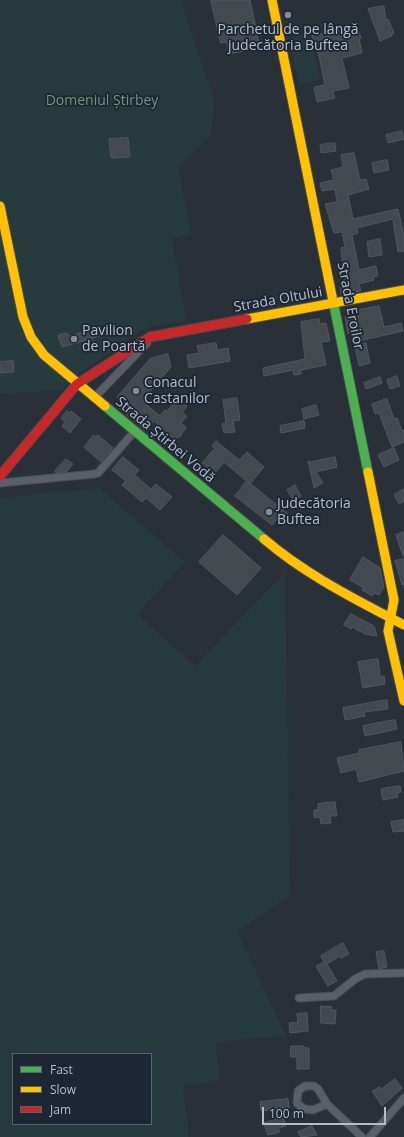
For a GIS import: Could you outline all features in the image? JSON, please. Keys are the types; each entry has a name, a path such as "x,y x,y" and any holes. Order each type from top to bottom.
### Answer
{"street":[{"name":"Strada Eroilor","path":"272,0 394,600 392,612 389,618 388,631 404,701"},
{"name":"Strada Știrbei Vodă","path":"0,206 26,327 44,355 286,558 327,584 404,625"},
{"name":"Strada Oltului","path":"0,476 77,384 147,338 156,335 335,304 404,290"},
{"path":"94,398 156,335"},
{"path":"0,483 98,473 134,432"},
{"path":"299,998 334,996 365,974 404,973"},
{"path":"370,1137 404,1098"},
{"path":"326,1104 362,1137"}],"green space":[{"name":"Domeniul Știrbey","path":"0,0 181,0 215,103 210,136 178,167 191,234 172,239 186,321 146,328 76,375 62,390 0,394"},
{"path":"308,33 321,79 299,84 289,38"},
{"path":"99,488 185,562 137,614 195,666 285,572 290,895 237,931 286,1036 216,1042 219,1080 183,1085 189,1137 0,1137 0,498"}],"building":[{"path":"211,0 250,0 260,48 229,54 227,42 221,43"},
{"path":"384,6 386,20 388,19 394,33 391,34 392,36 380,41 368,9"},
{"path":"343,29 344,35 359,32 362,53 342,58 349,88 333,91 335,98 317,102 314,87 325,85 319,56 312,36"},
{"path":"402,131 404,139 388,143 386,135"},
{"path":"128,138 130,157 111,158 109,139"},
{"path":"335,143 336,151 321,153 320,145"},
{"path":"354,153 360,180 366,179 369,189 348,195 353,219 398,209 404,236 404,251 398,252 393,219 357,228 358,233 352,235 359,270 376,266 378,276 373,277 374,280 359,284 361,291 341,294 340,287 345,286 341,248 345,247 342,232 334,233 325,204 337,202 335,189 322,191 320,183 334,180 331,170 343,167 341,155"},
{"path":"387,160 389,170 374,173 372,163"},
{"path":"380,239 382,255 369,257 367,242"},
{"path":"379,306 384,327 401,323 403,331 359,341 357,332 348,334 345,317 360,315 359,310"},
{"path":"319,319 320,324 326,323 330,341 321,342 326,365 301,370 301,374 294,375 293,370 264,376 263,368 305,359 301,322"},
{"name":"Pavilion de Poartă","path":"98,328 100,336 62,347 58,335 67,333 69,336"},
{"path":"216,343 217,350 228,348 230,361 189,368 187,355 199,353 197,346"},
{"path":"366,343 370,363 359,366 355,346"},
{"name":"Conacul Castanilor","path":"168,354 171,367 142,401 160,416 165,410 167,411 177,399 187,406 182,413 187,416 181,423 186,427 180,437 179,436 175,440 154,421 145,431 118,407 123,402 117,397 150,359"},
{"path":"13,361 14,372 0,373 0,362"},
{"path":"397,376 400,386 390,389 387,380"},
{"path":"380,377 382,383 366,389 364,383"},
{"path":"237,398 240,420 233,421 235,432 224,433 222,424 226,423 223,400"},
{"path":"387,399 394,419 397,418 402,431 404,430 404,442 392,447 379,413 375,414 372,404"},
{"path":"316,405 319,415 304,419 302,409"},
{"path":"67,411 70,413 71,411 81,419 70,433 62,426 65,422 61,419"},
{"path":"304,421 305,428 281,433 280,426"},
{"path":"94,435 96,437 98,435 113,448 101,462 84,447"},
{"path":"216,441 239,460 247,452 264,467 250,484 224,462 215,473 202,463 215,448 212,446"},
{"path":"394,448 399,460 384,467 378,455"},
{"path":"123,457 139,470 135,475 151,489 156,484 172,497 160,510 146,498 142,502 122,485 126,481 112,470"},
{"path":"335,457 337,467 316,472 323,483 314,488 308,461 310,462"},
{"path":"66,459 73,464 66,472 56,473 55,471"},
{"path":"247,481 288,514 282,522 277,519 272,525 235,496"},
{"path":"295,485 301,496 293,500 287,490"},
{"path":"404,489 404,501 399,504 394,495"},
{"path":"404,532 404,556 403,556 396,535"},
{"path":"223,535 261,568 237,595 199,562"},
{"path":"363,557 380,568 384,587 379,595 374,593 372,596 362,590 364,588 350,580"},
{"path":"404,559 404,584 402,585 395,561"},
{"path":"351,614 374,626 377,636 365,634 352,627 351,629 344,625"},
{"path":"378,659 380,677 384,676 385,684 363,688 358,662"},
{"path":"387,700 388,709 364,712 365,716 345,720 343,708"},
{"path":"395,720 397,729 365,736 363,726"},
{"path":"401,742 404,771 359,782 356,769 341,773 337,758 360,753 359,750"},
{"path":"400,786 401,792 397,793 398,797 383,800 381,789"},
{"path":"335,802 337,816 330,816 331,823 321,824 320,817 314,818 314,810 318,810 318,804"},
{"path":"404,820 404,831 393,832 391,822"},
{"path":"343,943 349,954 341,958 340,956 327,964 337,981 328,986 316,966 324,962 321,956"},
{"path":"384,951 387,967 379,969 376,952"},
{"path":"321,1006 332,1007 331,1010 336,1010 335,1024 321,1023"},
{"path":"307,1013 308,1031 290,1033 289,1023 298,1022 297,1014"},
{"path":"291,1046 304,1046 304,1048 309,1048 309,1069 297,1069 297,1057 291,1057"},
{"path":"395,1079 402,1088 382,1106 372,1091 380,1087 381,1089"},
{"path":"288,1099 289,1108 261,1111 260,1102"},
{"path":"283,1117 286,1126 278,1128 280,1132 268,1135 264,1123"},
{"path":"312,1126 317,1135 301,1137 298,1132"}],"traffic: fast":[{"path":"332,296 368,472"},
{"path":"105,406 264,539"}],"traffic: slow":[{"path":"272,0 332,296"},
{"path":"0,206 23,317 31,337 44,355 105,406"},
{"path":"247,319 404,290"},
{"path":"368,472 394,600 388,631 404,701"},
{"path":"264,539 280,552 314,575 349,596 404,625"}],"traffic: jam":[{"path":"0,476 77,384 150,337 247,319"}],"place":[{"name":"Parchetul de pe lângă judecătoria Buftea","path":"288,15"},
{"name":"Pavilion de Poartă","path":"74,339"},
{"name":"Conacul Castanilor","path":"136,391"},
{"name":"Judecătoria Buftea","path":"269,512"}]}
